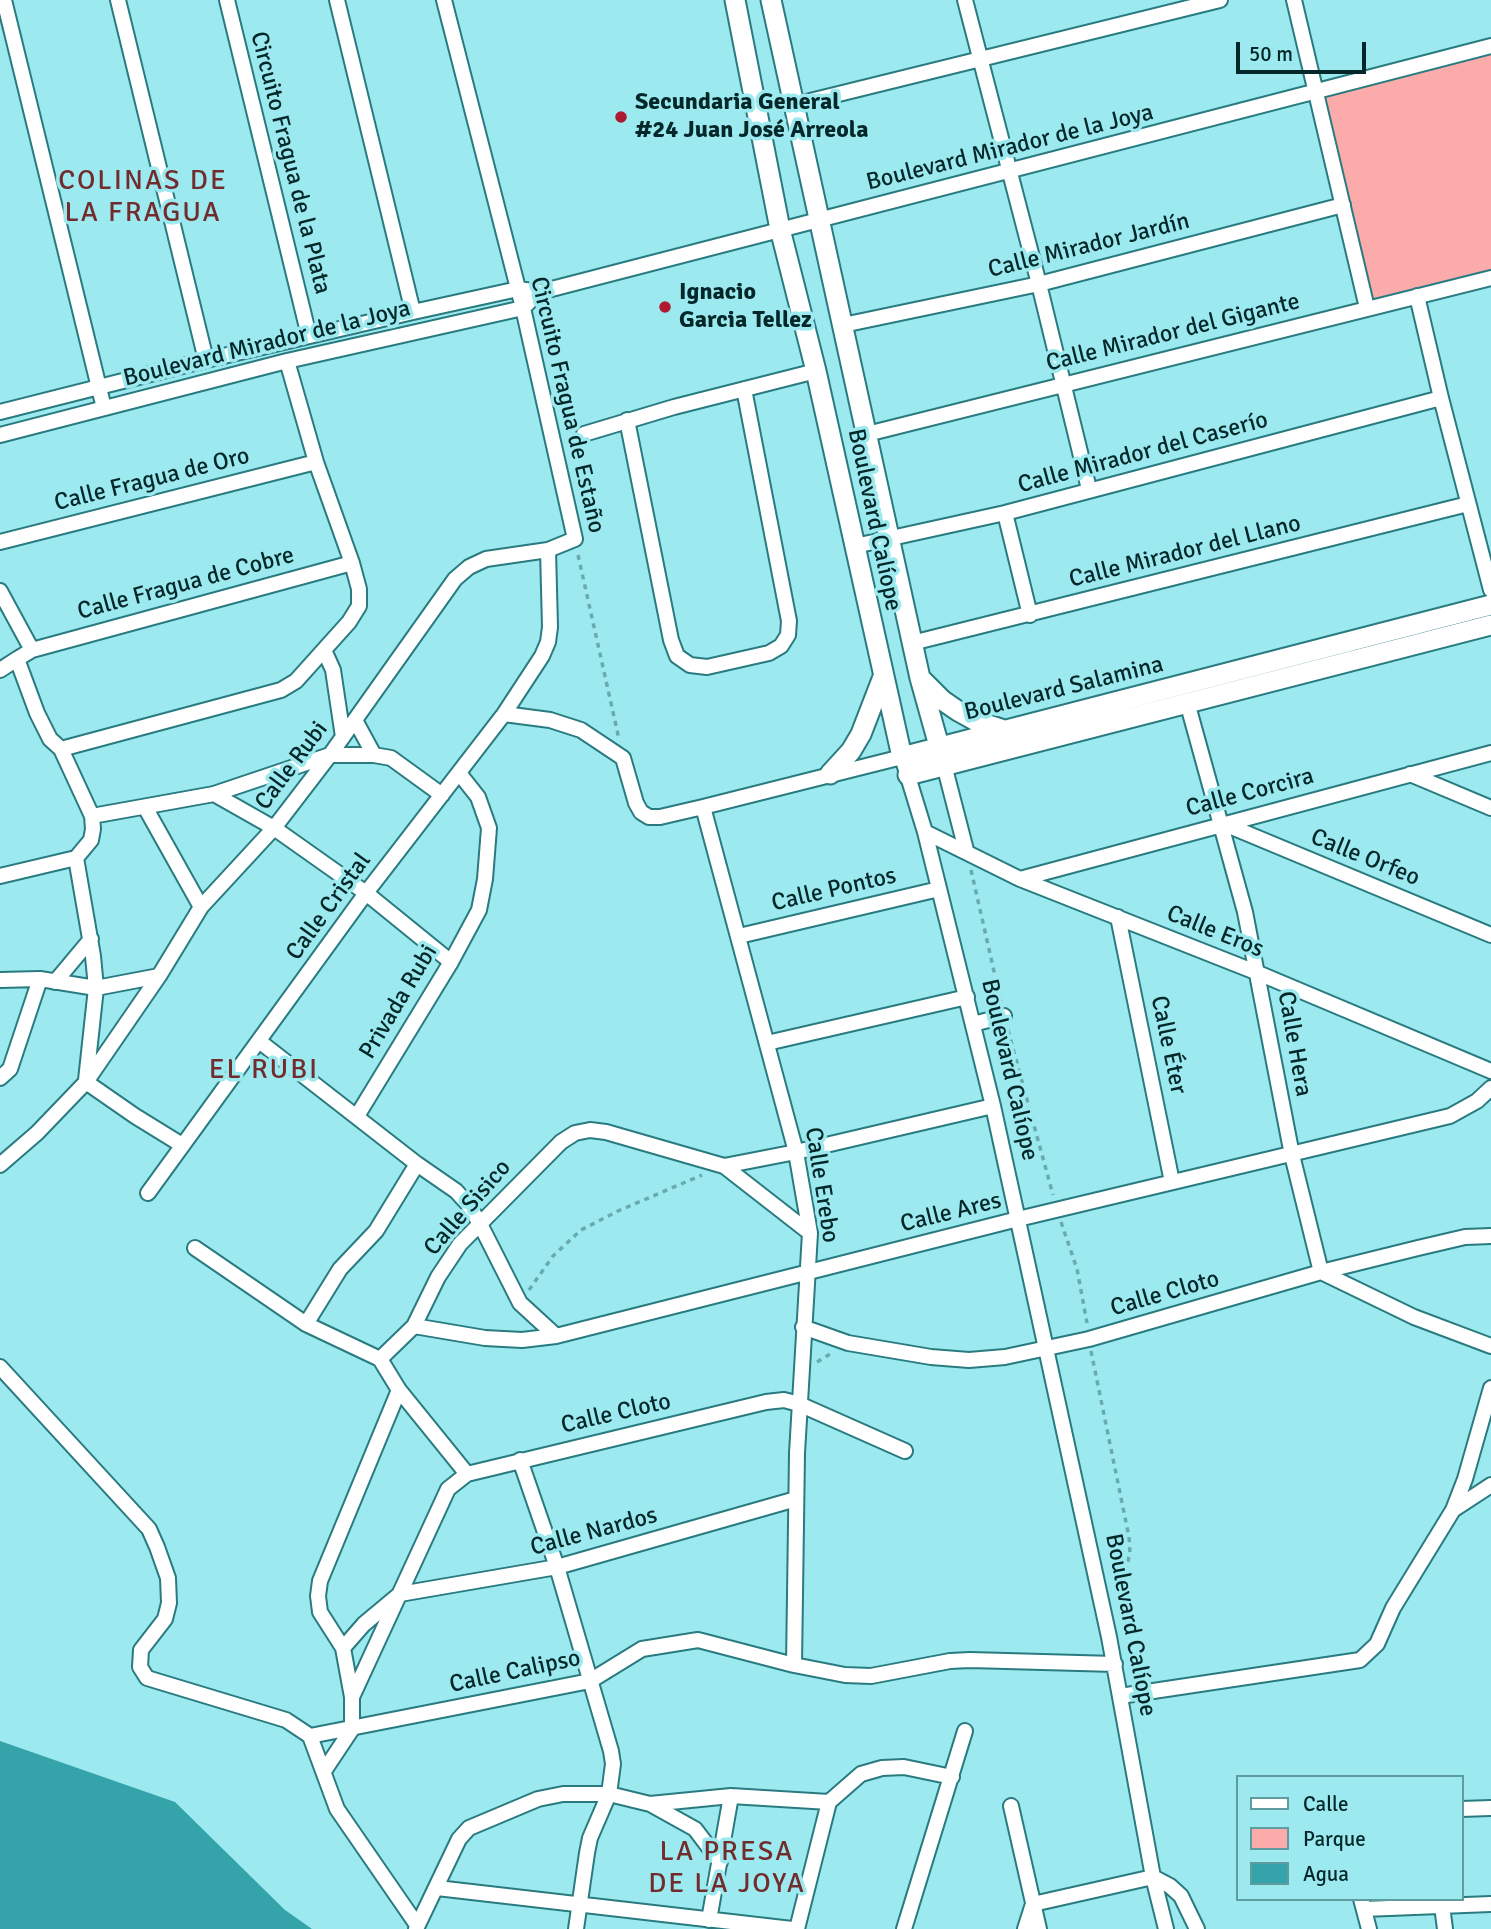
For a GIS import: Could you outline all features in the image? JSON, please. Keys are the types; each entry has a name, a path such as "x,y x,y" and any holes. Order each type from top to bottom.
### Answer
{"street":[{"path":"4,0 104,408"},
{"path":"118,0 206,360"},
{"name":"Circuito Fragua de la Plata","path":"227,0 309,336"},
{"path":"337,0 413,312"},
{"name":"Circuito Fragua de Estaño","path":"444,0 523,308 575,539"},
{"name":"Boulevard Calíope","path":"735,0 780,229 817,371 883,677 925,832 993,1106 1115,1664 1153,1877 1166,1929"},
{"name":"Boulevard Calíope","path":"772,0 912,643 941,755"},
{"path":"965,0 1089,489"},
{"path":"794,105 1220,0"},
{"path":"1294,0 1367,308"},
{"name":"Boulevard Mirador de la Joya","path":"0,412 413,312 518,289 540,292 1009,173 1491,46"},
{"name":"Calle Mirador Jardín","path":"843,326 1039,284 1343,205"},
{"name":"Calle Mirador del Gigante","path":"867,434 1491,278"},
{"name":"Boulevard Mirador de la Joya","path":"0,435 287,360 523,308 540,292"},
{"path":"1417,296 1491,590"},
{"path":"61,749 281,691 296,681 349,622 359,606 359,589 352,563 316,462 287,360"},
{"path":"584,434 627,420 817,371"},
{"path":"627,420 671,640 677,656 690,665 707,667 769,653 781,646 788,635 789,621 744,389"},
{"name":"Calle Mirador del Caserío","path":"855,546 1005,513 1441,398"},
{"name":"Calle Fragua de Oro","path":"0,542 316,462"},
{"name":"Calle Mirador del Llano","path":"912,643 1468,504"},
{"path":"1005,513 1030,615"},
{"name":"Calle Rubi","path":"0,1165 37,1133 86,1082 159,976 201,907 274,828 330,755 455,579 469,567 486,559 548,550 575,539"},
{"name":"Calle Cristal","path":"148,1193 366,893 505,713 542,656 550,627 548,550"},
{"name":"Calle Fragua de Cobre","path":"0,670 32,650 352,563"},
{"path":"0,591 32,650"},
{"name":"Boulevard Salamina","path":"941,755 1002,730 1491,605"},
{"name":"Boulevard Salamina","path":"623,758 641,812 649,817 660,817 830,774 905,766 941,755 1187,702 1491,625"},
{"path":"324,650 333,670 343,737"},
{"path":"0,876 76,858 91,840 92,816 61,749 50,739 37,713 17,659"},
{"path":"830,774 851,751 861,734 883,677"},
{"path":"920,678 942,700 958,711 1002,730"},
{"name":"Calle Hera","path":"1187,702 1245,912 1292,1155 1321,1272"},
{"path":"505,713 550,720 581,730 623,758"},
{"path":"355,720 374,755"},
{"name":"Calle Corcira","path":"1020,878 1491,752"},
{"path":"92,816 214,794 330,755 374,755 391,758 442,795"},
{"path":"941,755 966,850"},
{"name":"Privada Rubi","path":"357,1116 479,910 485,879 489,828 478,797 459,773"},
{"path":"1410,774 1491,808"},
{"path":"214,794 274,828 366,893 451,961"},
{"path":"145,807 201,907"},
{"name":"Calle Erebo","path":"703,807 796,1152 810,1233 800,1374 794,1665"},
{"name":"Calle Orfeo","path":"1222,823 1491,935"},
{"name":"Calle Eros","path":"925,832 1020,878 1258,973 1491,1071"},
{"path":"76,858 91,939 96,988 86,1082 182,1145"},
{"name":"Calle Pontos","path":"739,936 939,889"},
{"name":"Calle Éter","path":"1118,917 1172,1182"},
{"path":"55,982 91,939"},
{"path":"0,980 40,979 96,988 159,976"},
{"path":"0,1078 10,1069 40,979"},
{"path":"767,1044 967,997"},
{"path":"973,1024 1004,1016"},
{"path":"259,1041 417,1164 456,1191 479,1223 520,1303 556,1336"},
{"name":"Calle Ares","path":"414,1326 485,1338 522,1340 556,1336 1018,1219 1450,1116 1477,1101 1491,1088"},
{"path":"724,1166 993,1106"},
{"name":"Calle Sisico","path":"380,1359 414,1326 438,1277 460,1244 561,1142 575,1133 590,1130 606,1132 724,1166"},
{"path":"306,1324 340,1269 376,1231 417,1164"},
{"path":"724,1166 810,1233"},
{"name":"Calle Cloto","path":"803,1327 848,1343 931,1357 970,1360 1005,1357 1089,1339 1321,1272 1465,1237 1491,1236"},
{"path":"195,1248 306,1324 380,1359 399,1390 467,1474"},
{"path":"1321,1272 1414,1317 1491,1346"},
{"path":"0,1368 149,1529 168,1578 169,1603 165,1619 141,1650 140,1667 147,1678 286,1720 310,1736 337,1810 416,1927 459,1839 469,1828 538,1799 563,1794 609,1794 650,1804 695,1829 720,1862"},
{"path":"1120,1696 1360,1660 1377,1644 1393,1608 1453,1510 1465,1479 1491,1388"},
{"path":"324,1771 352,1729 352,1697 343,1648 320,1612 320,1581 399,1390"},
{"name":"Calle Cloto","path":"400,1594 448,1489 467,1474 766,1402 784,1400 799,1404"},
{"path":"799,1404 905,1451"},
{"path":"520,1460 557,1567 611,1751 612,1777 609,1794 590,1838 576,1929"},
{"path":"1453,1510 1491,1485"},
{"name":"Calle Nardos","path":"400,1594 557,1567 796,1499"},
{"path":"343,1648 364,1624 400,1594"},
{"path":"352,1697 400,1594"},
{"name":"Calle Calipso","path":"310,1736 590,1681 642,1649 698,1640 845,1675 871,1676 950,1661 970,1660 1115,1664"},
{"path":"904,1929 965,1731"},
{"path":"797,1929 829,1802 861,1774 882,1768 904,1767 952,1777"},
{"path":"650,1804 731,1796 829,1802"},
{"path":"709,1920 731,1796"},
{"path":"1011,1806 1039,1929"},
{"path":"1463,1809 1491,1808"},
{"path":"1033,1904 1153,1877 1181,1896 1197,1929"},
{"path":"437,1888 792,1929"},
{"path":"1025,1929 1033,1904"},
{"path":"1368,1929 1363,1904 1491,1904"},
{"path":"1442,1906 1445,1929"}],"path":[{"name":"Circuito Fragua de Estaño","path":"575,539 623,758"},
{"path":"966,850 1004,1016 1077,1269 1129,1537 1127,1567 1109,1637"},
{"path":"520,1303 552,1256 581,1230 618,1211 724,1166"},
{"path":"800,1374 848,1343"}],"green space":[{"path":"1491,44 1491,280 1373,310 1317,91"}],"water":[{"path":"0,1741 175,1802 285,1910 312,1929 0,1929"}],"place":[{"name":"Secundaria General #24 Juan José Arreola","path":"621,117"},
{"name":"Ignacio Garcia Tellez","path":"665,307"}],"district":[{"name":"COLINAS DE LA FRAGUA","path":"143,198"},
{"name":"EL RUBI","path":"264,1071"},
{"name":"LA PRESA DE LA JOYA","path":"727,1869"}]}
